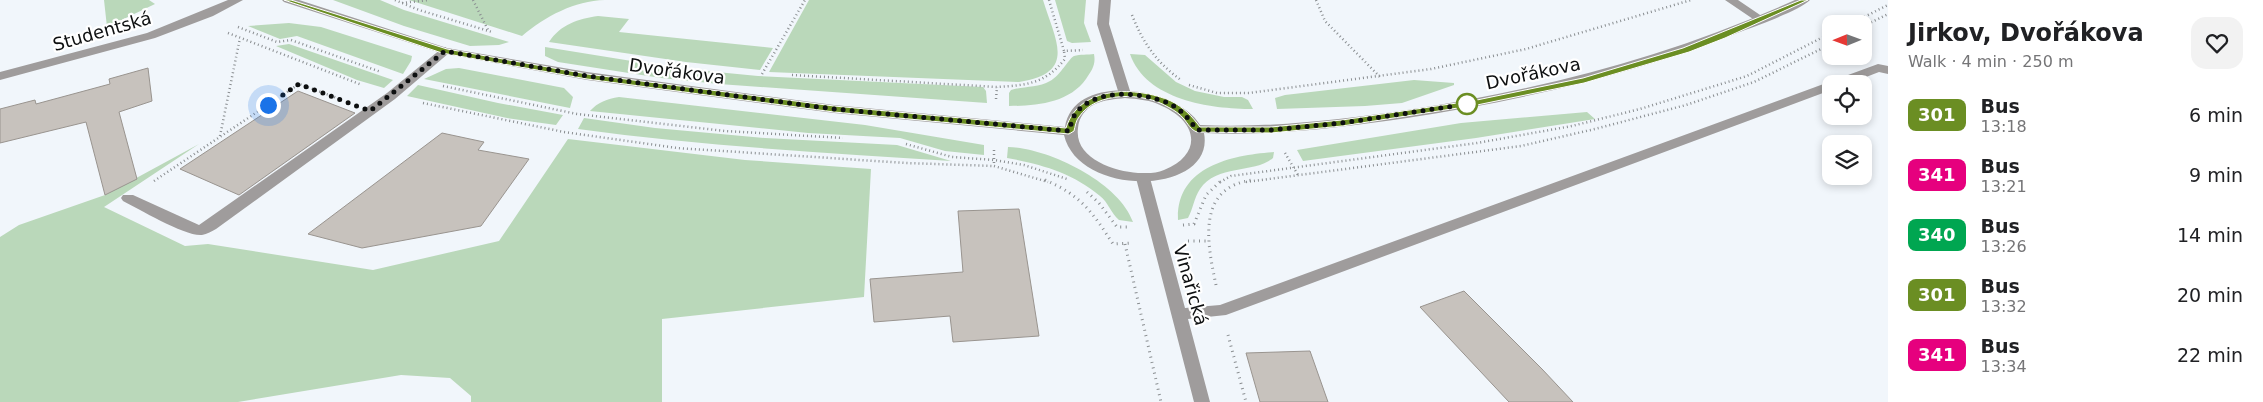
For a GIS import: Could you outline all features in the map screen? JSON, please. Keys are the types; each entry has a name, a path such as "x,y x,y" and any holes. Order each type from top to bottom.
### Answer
{"street":[{"name":"Studentská","path":"0,76 167,31 211,14 237,0"},
{"name":"Dvořákova","path":"288,0 445,51 587,76 794,104 1069,131"},
{"path":"1105,0 1103,24 1125,94"},
{"path":"1731,0 1760,19"},
{"name":"Dvořákova","path":"1197,130 1271,130 1342,123 1477,102 1584,80 1686,50 1804,0"},
{"path":"128,198 192,229 201,230 211,226 391,96 445,51"},
{"path":"1864,75 1883,69"},
{"path":"1180,314 1221,311 1822,89"},
{"path":"1125,94 1148,96 1170,104 1186,115 1197,130 1199,144 1194,157 1182,168 1165,176 1143,178 1121,176 1100,169 1084,158 1073,145 1069,131 1074,116 1085,105 1103,97 1125,94"},
{"name":"Vinařická","path":"1143,178 1202,402"}],"path":[{"path":"395,0 419,10 497,33"},
{"path":"401,3 429,0"},
{"path":"473,0 489,31"},
{"path":"762,74 805,0"},
{"path":"1316,0 1325,21 1380,77"},
{"path":"1129,7 1145,46 1159,64 1180,80 1200,90 1256,93 1418,72 1502,55 1594,30 1691,0"},
{"path":"1867,15 1888,4"},
{"path":"1872,22 1888,14"},
{"path":"220,33 226,32 391,96 450,110 564,132 677,148 994,166 1038,176 1066,191 1087,206 1113,244 1159,242"},
{"path":"220,136 240,38"},
{"path":"1246,402 1221,311 1212,268 1210,217 1215,201 1228,187 1248,181 1521,146 1595,129 1686,105 1754,82 1822,48"},
{"path":"792,75 997,87 1028,85 1044,80 1057,72 1065,59 1064,51"},
{"path":"752,73 772,74"},
{"path":"128,198 299,84 370,111"},
{"path":"994,166 994,124 997,87"},
{"path":"1125,244 1161,402"}],"green space":[{"path":"104,0 149,0 155,4 107,27"},
{"path":"333,0 380,0 404,10 509,42 499,45 470,46 404,26"},
{"path":"409,0 605,0 582,3 561,11 541,22 522,36"},
{"path":"809,0 1043,0 1056,41 1058,53 1056,63 1049,71 1037,78 1019,82 769,72"},
{"path":"1055,0 1086,0 1084,23 1091,42 1072,43 1067,41"},
{"path":"598,16 629,19 619,32 773,48 760,70 686,62 549,42 570,23"},
{"path":"289,23 321,27 412,56 411,61 403,74 297,36 280,39 248,26"},
{"path":"289,44 393,80 384,88 357,80 276,46"},
{"path":"545,47 675,68 758,76 983,87 986,91 987,103 719,84 661,78 558,62 545,56"},
{"path":"1094,54 1094,64 1090,73 1079,87 1071,93 1041,104 1009,106 1009,93 1011,90 1045,83 1054,79 1074,56"},
{"path":"1130,54 1145,55 1176,82 1195,91 1224,97 1242,97 1248,100 1253,109 1236,109 1199,104 1165,92 1150,82 1138,70"},
{"path":"459,68 564,88 573,97 570,108 424,79 446,69"},
{"path":"1414,80 1454,83 1454,85 1402,103 1365,106 1277,109 1275,98 1285,95"},
{"path":"418,85 563,115 556,125 507,118 407,96"},
{"path":"619,97 865,125 984,145 984,155 945,151 900,138 808,133 590,111 603,101"},
{"path":"1587,112 1595,119 1476,138 1303,161 1297,150 1461,123"},
{"path":"584,118 655,128 765,138 897,145 951,161 811,152 578,129"},
{"path":"568,139 745,160 871,169 864,297 662,319 662,402 471,402 471,396 450,378 401,375 238,402 0,402 0,237 19,225 105,195 199,144 104,207 185,246 208,244 373,270 499,241"},
{"path":"1008,147 1042,154 1080,170 1098,181 1113,194 1125,207 1133,222 1119,220 1100,196 1068,175 1032,163 1007,158"},
{"path":"1274,152 1273,158 1265,163 1226,172 1207,181 1198,192 1188,218 1178,220 1180,202 1186,187 1196,176 1210,167 1241,156"}],"building":[{"path":"148,68 152,101 119,112 137,179 105,195 86,122 0,143 0,109 35,100 36,104 110,84 109,79"},
{"path":"298,91 355,113 239,195 180,169"},
{"path":"442,133 484,142 478,150 529,159 481,226 362,248 308,234"},
{"path":"1019,209 1039,336 953,342 950,316 874,322 870,279 963,272 958,211"},
{"path":"1464,291 1573,402 1509,402 1420,307"},
{"path":"1310,351 1328,402 1260,402 1246,353"}],"bus line":[{"name":"301","path":"288,0 445,51 587,76 834,109 1069,131 1074,116 1085,105 1103,97 1125,94 1148,96 1170,104 1186,115 1197,130 1271,130 1342,123 1477,102 1584,80 1686,50 1722,37 1804,0"}],"route":[{"path":"268,105 299,84 370,111 445,51 587,76 834,109 1069,131 1074,116 1085,105 1103,97 1125,94 1148,96 1170,104 1186,115 1197,130 1271,130 1342,123 1467,104"}]}
